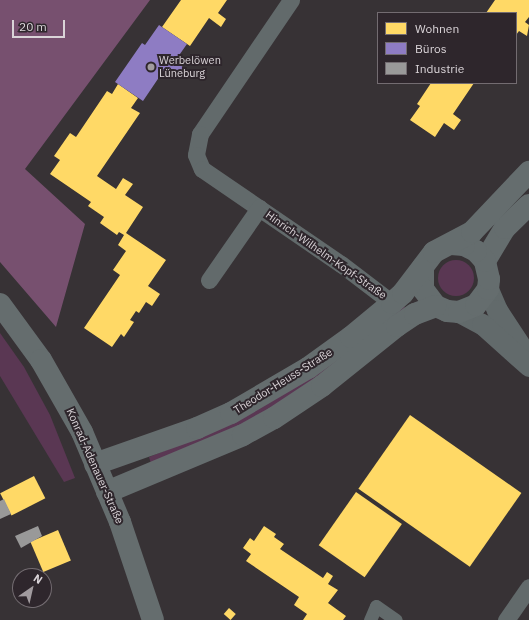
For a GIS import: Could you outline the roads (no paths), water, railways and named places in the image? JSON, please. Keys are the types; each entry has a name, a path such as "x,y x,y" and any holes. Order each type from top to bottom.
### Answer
{"main road":[{"name":"Theodor-Heuss-Straße","path":"95,464 197,428 231,414 308,368 351,337 392,303 434,252 451,244 479,225 529,172"},
{"path":"485,260 505,228 529,205"},
{"path":"423,267 423,289 436,306 447,311 459,312 476,305 488,289 490,279 485,260 476,251 464,245 451,244"},
{"name":"Konrad-Adenauer-Straße","path":"0,304 22,332 63,396 107,492 141,580 153,620"},
{"name":"Theodor-Heuss-Straße","path":"107,492 236,438 274,418 322,386 397,326 415,314 436,306"}],"street":[{"name":"Hinrich-Wilhelm-Kopf-Straße","path":"291,0 200,134 196,155 202,169 341,264 392,303"},
{"name":"Hinrich-Wilhelm-Kopf-Straße","path":"209,280 259,208"},
{"path":"488,289 497,310 529,358"},
{"path":"459,312 482,324 529,366"},
{"path":"506,620 529,587"},
{"path":"370,620 376,606 396,620"}],"place":[{"name":"Werbelöwen Lüneburg","path":"151,67"}]}
